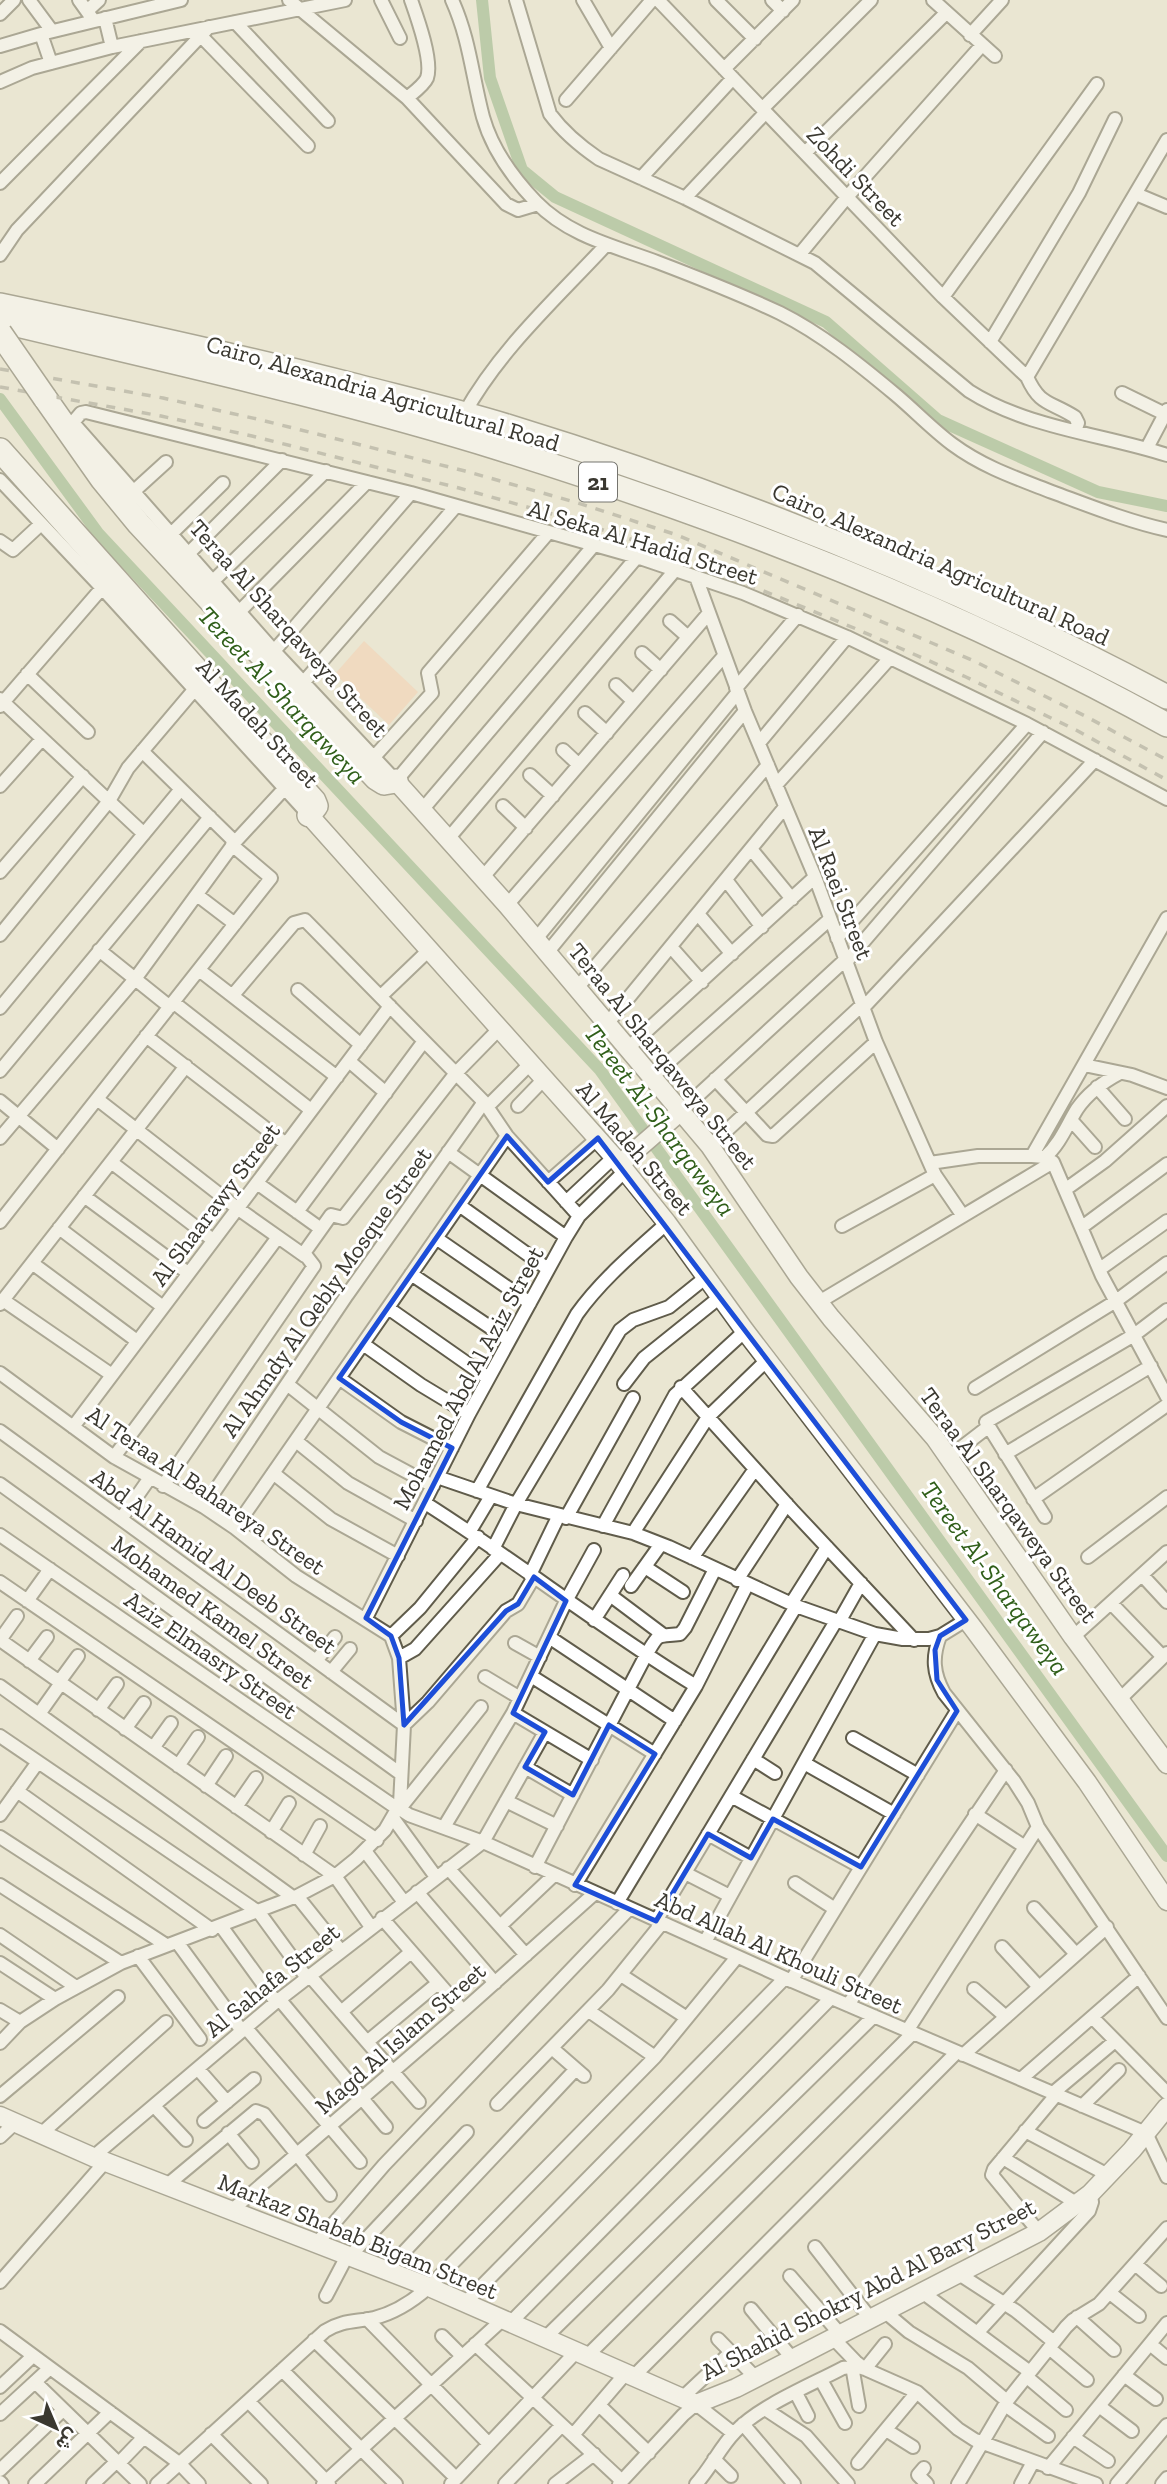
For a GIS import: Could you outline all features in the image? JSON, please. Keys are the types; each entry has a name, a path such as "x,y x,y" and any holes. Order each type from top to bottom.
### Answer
{"highway":[{"name":"Cairo, Alexandria Agricultural Road","path":"0,304 193,345 464,414 508,426 699,490 799,527 955,593 1167,697"},
{"name":"Cairo, Alexandria Agricultural Road","path":"0,321 269,385 500,449 745,532 947,614 1107,692 1167,725"},
{"path":"0,333 103,479 155,542 376,778 384,783 396,781"},
{"path":"0,450 314,801 316,806 309,815"}],"main road":[{"name":"Teraa Al Sharqaweya Street","path":"396,781 483,877 653,1076 677,1115 710,1146 819,1302 949,1457 1073,1637 1167,1764"},
{"name":"Al Madeh Street","path":"309,815 598,1138 667,1223 705,1278 1087,1782 1167,1901"},
{"path":"620,1164 677,1115"},
{"name":"Al Shahid Shokry Abd Al Bary Street","path":"689,2401 756,2378 1039,2232 1084,2199 1167,2107"},
{"name":"Markaz Shabab Bigam Street","path":"8,2119 99,2160 429,2287 689,2401"}],"street":[{"path":"0,14 14,0"},
{"path":"29,0 47,33 51,63"},
{"path":"79,0 95,17 112,47"},
{"path":"95,17 99,0"},
{"path":"0,46 95,17 181,0"},
{"path":"289,0 407,98 506,204 518,209 538,204"},
{"path":"0,82 51,63 112,47 205,32 235,22 345,0"},
{"path":"381,0 400,38"},
{"path":"407,98 428,76 424,42 411,0"},
{"path":"452,0 466,36 483,117 490,136 511,173 538,204 561,222 588,238 705,280 809,329 895,394 951,443 978,462 1011,478 1091,508 1167,530"},
{"path":"516,0 550,114 559,126 586,150 800,254 844,285 969,391 986,401 1075,431 1167,455"},
{"path":"583,0 611,48"},
{"path":"566,100 652,0"},
{"name":"Zohdi Street","path":"658,0 943,297 1027,377 1032,391 1075,417 1078,423 1075,431"},
{"path":"716,0 755,39"},
{"path":"772,0 783,11"},
{"path":"641,178 755,39 793,0"},
{"path":"685,198 764,110 872,0"},
{"path":"933,0 995,56"},
{"path":"970,34 1002,0"},
{"path":"805,153 946,13"},
{"path":"235,22 328,121"},
{"path":"205,32 308,146"},
{"path":"0,254 18,230 205,32"},
{"path":"0,183 142,41"},
{"path":"800,254 982,45"},
{"path":"943,297 1097,84"},
{"path":"990,342 1079,193 1115,119"},
{"path":"1027,377 1167,140"},
{"path":"1136,194 1167,207"},
{"path":"464,414 502,356 606,245"},
{"path":"1122,393 1166,412 1147,448"},
{"name":"Al Seka Al Hadid Street","path":"76,417 86,412 326,471 676,569 798,615 847,637 1043,732 1167,799"},
{"name":"Teraa Al Sharqaweya Street","path":"76,417 75,425 187,555 396,781"},
{"path":"187,555 282,460"},
{"path":"133,492 166,462"},
{"path":"212,582 326,471"},
{"name":"Al Madeh Street","path":"0,480 309,815"},
{"path":"239,612 367,482"},
{"path":"170,535 223,483"},
{"path":"274,652 411,493"},
{"path":"303,683 456,506"},
{"path":"0,541 13,550 41,524"},
{"path":"374,757 432,693 428,673 548,533"},
{"path":"396,781 594,545"},
{"path":"422,810 637,558"},
{"path":"448,839 676,569"},
{"name":"Al Raei Street","path":"696,577 737,690 815,877 876,1042 932,1169 963,1216"},
{"path":"102,588 1,702 144,834"},
{"path":"483,877 709,612"},
{"path":"542,946 737,690 798,615"},
{"path":"670,621 688,637"},
{"path":"759,743 847,637"},
{"path":"642,653 661,670"},
{"path":"507,905 724,656"},
{"path":"776,785 890,658"},
{"path":"27,674 88,732"},
{"path":"617,685 633,701"},
{"path":"0,934 109,801 128,768 194,691"},
{"path":"542,946 745,710"},
{"path":"585,713 607,733"},
{"path":"837,938 1027,724"},
{"path":"677,1115 845,961 1043,732"},
{"path":"0,786 42,739"},
{"path":"563,750 579,765"},
{"path":"0,1222 271,878 233,844 210,817 142,751"},
{"path":"710,1146 863,1006 1096,760"},
{"path":"577,988 768,765"},
{"path":"530,775 553,796"},
{"path":"0,872 83,776"},
{"path":"0,1008 181,789"},
{"path":"0,1138 135,979 233,844 284,789"},
{"path":"503,806 526,828"},
{"path":"607,1024 785,807"},
{"path":"0,1071 210,817"},
{"path":"751,849 792,899"},
{"path":"628,1048 815,877"},
{"path":"726,880 762,927"},
{"path":"197,895 235,924"},
{"path":"698,914 732,954"},
{"path":"1032,1156 1167,918"},
{"path":"653,1076 830,919"},
{"path":"233,995 294,923 301,920 308,922 485,1104 507,1136 579,1216"},
{"path":"671,947 702,982"},
{"path":"381,996 430,949"},
{"path":"99,950 311,1111"},
{"path":"199,970 337,1077"},
{"path":"299,990 361,1045"},
{"name":"Al Shaarawy Street","path":"72,1427 390,1006"},
{"path":"305,1256 304,1253 332,1215 343,1218 456,1073 500,1028"},
{"path":"146,1037 286,1144"},
{"path":"298,1212 424,1041"},
{"path":"716,1079 766,1135 776,1134 876,1042"},
{"path":"349,1061 386,1093"},
{"name":"Al Ahmdy Al Qebly Mosque Street","path":"204,1507 448,1152 485,1104 531,1063"},
{"path":"1084,1065 1132,1075 1167,1088"},
{"path":"111,1375 1,1302 186,1066"},
{"path":"819,1302 963,1216 1049,1159 1082,1102 1097,1087 1120,1073"},
{"path":"518,1106 545,1078"},
{"path":"1097,1087 1125,1119"},
{"path":"97,1099 237,1208 305,1256 314,1266 163,1486"},
{"path":"0,1101 58,1149"},
{"path":"1066,1189 1105,1161 1167,1106"},
{"path":"1071,1120 1095,1147"},
{"path":"235,1528 507,1136"},
{"path":"548,1182 598,1138"},
{"path":"448,1152 566,1237"},
{"path":"842,1226 932,1169 978,1156 1032,1156 1049,1159"},
{"path":"1049,1159 1066,1189 1116,1301 1158,1371 1167,1397"},
{"path":"111,1162 213,1240"},
{"path":"566,1202 620,1164"},
{"name":"Mohamed Abd Al Aziz Street","path":"366,1618 469,1414 548,1269 579,1216 620,1164"},
{"path":"1083,1227 1167,1164"},
{"path":"257,1183 321,1229"},
{"path":"84,1196 188,1273"},
{"path":"459,1205 548,1269"},
{"path":"1100,1269 1167,1221"},
{"path":"477,1491 577,1314 612,1273 667,1223"},
{"path":"59,1228 163,1307"},
{"path":"114,1457 278,1237"},
{"path":"436,1238 530,1303"},
{"path":"32,1263 137,1341"},
{"path":"975,1388 1116,1301 1167,1263"},
{"path":"411,1274 509,1340"},
{"path":"399,1658 415,1649 497,1551 516,1504 620,1330 633,1320 669,1307 705,1278"},
{"path":"624,1384 644,1358 720,1297"},
{"path":"388,1308 488,1378"},
{"path":"949,1457 987,1425 1134,1335 1167,1310"},
{"path":"603,1526 681,1387 745,1331"},
{"path":"363,1344 469,1414"},
{"path":"633,1533 708,1418 767,1360"},
{"path":"1005,1454 1158,1371"},
{"name":"Al Teraa Al Bahareya Street","path":"0,1373 114,1457 149,1479 204,1507 296,1576 391,1636"},
{"path":"339,1378 401,1422 452,1448"},
{"path":"287,1384 379,1457 435,1481 562,1517 633,1533 794,1605 837,1621 875,1634 914,1640 940,1636 966,1620"},
{"path":"681,1387 914,1640"},
{"path":"404,1725 428,1702 506,1611 518,1604 562,1517 632,1398"},
{"path":"1033,1499 1167,1405"},
{"path":"987,1425 1045,1517"},
{"name":"Abd Al Hamid Al Deeb Street","path":"0,1431 404,1725"},
{"path":"296,1441 348,1483 416,1521"},
{"path":"692,1558 755,1469"},
{"path":"273,1473 331,1519 398,1556"},
{"path":"121,1519 149,1479"},
{"name":"Mohamed Kamel Street","path":"0,1484 401,1774"},
{"path":"436,1877 398,1810 404,1725 399,1658 391,1636 420,1608 474,1534 491,1496"},
{"path":"1088,1558 1167,1497"},
{"path":"425,1503 474,1534 646,1656 696,1686"},
{"path":"575,1885 696,1686 742,1582 787,1504"},
{"name":"Aziz Elmasry Street","path":"0,1535 398,1810"},
{"path":"594,1620 610,1595 645,1567 661,1544"},
{"path":"316,2244 403,2145 623,1906 827,1547"},
{"path":"444,1827 513,1713 566,1601 594,1550"},
{"path":"1073,1637 1167,1552"},
{"path":"645,1567 683,1592"},
{"path":"27,1601 50,1569"},
{"path":"535,1867 657,1636 680,1634 715,1569"},
{"path":"1142,1575 1167,1602"},
{"path":"0,1582 377,1840"},
{"path":"497,2104 589,2011 621,1975 659,1922 708,1834 861,1583"},
{"path":"610,1595 662,1634"},
{"path":"1111,1603 1165,1655 1121,1699"},
{"path":"17,1616 0,1640 335,1875 371,1927"},
{"path":"705,1942 875,1634"},
{"path":"940,1636 935,1650 935,1672 944,1693 1021,1791 1038,1827 1167,2018"},
{"path":"29,1661 47,1637"},
{"path":"316,1661 335,1637"},
{"path":"549,1637 675,1721"},
{"path":"515,1643 540,1657"},
{"path":"331,1672 350,1649"},
{"path":"39,1714 78,1656"},
{"path":"531,1676 655,1754"},
{"path":"485,1677 520,1698"},
{"path":"98,1710 117,1684"},
{"path":"0,1686 295,1897 341,1951"},
{"path":"125,1729 144,1703"},
{"path":"0,2043 20,2022 55,1999 121,1963 295,1897 335,1875 377,1840 481,1707"},
{"path":"465,2303 788,1979 835,1909 957,1711"},
{"path":"513,1713 592,1760"},
{"path":"153,1748 171,1723"},
{"path":"483,1842 545,1732"},
{"path":"0,1736 258,1911 308,1977 419,2102"},
{"path":"178,1766 198,1737"},
{"path":"853,1738 918,1775"},
{"path":"206,1786 226,1756"},
{"path":"753,1759 775,1773"},
{"path":"0,1815 38,1762"},
{"path":"804,1763 894,1814"},
{"path":"525,1767 573,1795"},
{"path":"848,2006 1006,1770"},
{"path":"236,1807 256,1778"},
{"path":"17,1791 217,1928 386,2127"},
{"path":"731,1796 861,1867"},
{"path":"506,1801 557,1826"},
{"path":"271,1832 289,1803"},
{"name":"Abd Allah Al Khouli Street","path":"398,1810 483,1842 848,2006 1146,2133"},
{"path":"975,1814 1025,1847"},
{"path":"304,1855 320,1826"},
{"path":"314,2340 395,2418 453,2481 534,2398 910,2032 1038,1827"},
{"path":"708,1834 751,1858"},
{"path":"0,1837 171,1944 360,2162"},
{"name":"Al Sahafa Street","path":"0,2282 99,2160 154,2106 278,2001 483,1842"},
{"path":"365,1851 404,1902"},
{"path":"449,1868 526,1955"},
{"path":"685,1873 730,1896"},
{"path":"500,1926 554,1875"},
{"path":"795,1883 835,1909"},
{"path":"0,1885 121,1963"},
{"path":"417,1892 495,1983"},
{"name":"Magd Al Islam Street","path":"231,2211 595,1893"},
{"path":"1034,1908 1076,1954"},
{"path":"382,1918 463,2011"},
{"path":"573,2435 629,2375 960,2053 1006,2017 1107,1927"},
{"path":"0,1935 76,1987"},
{"path":"1002,1947 1039,1987"},
{"path":"341,2012 411,1952"},
{"path":"138,1956 200,2039"},
{"path":"157,2484 314,2340 345,2321 367,2319 400,2308 429,2287 655,2057 737,1957"},
{"path":"0,1963 55,1999"},
{"path":"621,1975 687,2018"},
{"path":"1021,2079 1139,1976"},
{"path":"367,2042 438,1983"},
{"path":"974,1989 1006,2017"},
{"path":"0,2096 118,1997"},
{"path":"248,2401 326,2483 475,2344 506,2321 831,1998"},
{"path":"0,2010 20,2022"},
{"path":"589,2011 655,2057"},
{"path":"545,2338 874,2016"},
{"path":"1092,2017 1167,2093"},
{"path":"42,2133 166,2022"},
{"path":"1039,2232 993,2178 994,2169 1055,2094 1115,2041"},
{"path":"386,2271 580,2072 553,2049"},
{"path":"198,2069 227,2102"},
{"path":"1082,2106 1119,2070"},
{"path":"204,2121 254,2079"},
{"path":"154,2106 186,2140"},
{"path":"166,2186 254,2112 261,2112 330,2194"},
{"path":"0,2137 8,2119"},
{"path":"1025,2131 1108,2175"},
{"path":"326,2296 348,2256 467,2132"},
{"path":"228,2133 252,2162"},
{"path":"1146,2133 1167,2177"},
{"path":"978,2332 1089,2211 1092,2202 1003,2158"},
{"path":"958,2484 1006,2403 1028,2374 1077,2317 1095,2308 1167,2228"},
{"path":"815,2247 877,2315 968,2368 1048,2436"},
{"path":"1135,2264 1161,2286"},
{"path":"959,2274 1004,2304 1052,2345 1087,2380"},
{"path":"790,2276 836,2335 848,2355 865,2369"},
{"path":"922,2292 978,2332 1066,2410"},
{"path":"1110,2292 1139,2316"},
{"path":"751,2309 792,2358"},
{"path":"1077,2317 1114,2350"},
{"path":"367,2319 489,2444"},
{"path":"1048,2468 1167,2323"},
{"path":"0,2331 179,2463 199,2484"},
{"path":"442,2336 462,2356"},
{"path":"718,2339 756,2378"},
{"path":"475,2344 594,2454 620,2482"},
{"path":"865,2369 885,2344"},
{"path":"1150,2344 1167,2358"},
{"path":"731,2352 689,2401 733,2433"},
{"path":"14,2401 0,2387 33,2356"},
{"path":"852,2366 859,2406"},
{"path":"699,2483 733,2433 743,2424 765,2409 852,2366 917,2392 958,2429 982,2444 1048,2468 1071,2480 1096,2484"},
{"path":"0,2414 50,2368"},
{"path":"282,2370 396,2484"},
{"path":"1124,2375 1156,2399"},
{"path":"821,2380 845,2423"},
{"path":"35,2382 140,2484"},
{"path":"858,2463 881,2430 917,2392"},
{"path":"796,2393 808,2416"},
{"name":"Al Shahid Shokry Abd Al Bary Street","path":"620,2482 683,2415 689,2401"},
{"path":"599,2405 649,2453"},
{"path":"1099,2406 1132,2431"},
{"path":"765,2409 806,2436 848,2484"},
{"path":"0,2470 63,2410"},
{"path":"35,2484 110,2412"},
{"path":"743,2424 794,2484"},
{"path":"505,2484 562,2425"},
{"path":"1117,2484 1167,2425"},
{"path":"881,2430 913,2447"},
{"path":"211,2434 261,2484"},
{"path":"93,2484 120,2462 144,2437"},
{"path":"1073,2437 1108,2461"},
{"path":"555,2484 594,2454"},
{"path":"714,2459 731,2476"},
{"path":"1021,2484 1032,2462"},
{"path":"924,2468 918,2475 927,2484"},
{"path":"1162,2484 1167,2477"}],"highlighted area":[{"path":"507,1136 548,1182 598,1138 966,1620 940,1636 935,1650 937,1680 957,1711 861,1867 773,1819 751,1858 708,1834 656,1921 575,1885 655,1754 609,1725 573,1795 525,1767 545,1732 513,1713 566,1601 534,1577 518,1604 506,1611 404,1725 399,1658 391,1636 366,1618 452,1448 401,1422 339,1378"}],"shaded area":[{"path":"364,641 418,692 389,725 335,674"}],"waterway":[{"path":"482,0 490,78 522,170 555,197 826,322 938,420 1098,492 1167,506"},
{"name":"Tereet Al-Sharqaweya","path":"0,399 98,533 600,1070 1167,1856"}],"railway":[{"path":"0,369 163,398 257,419 465,471 677,535 972,660 1167,760"},
{"path":"0,387 161,416 252,436 459,488 570,519 669,552 966,677 1076,730 1167,780"}]}
